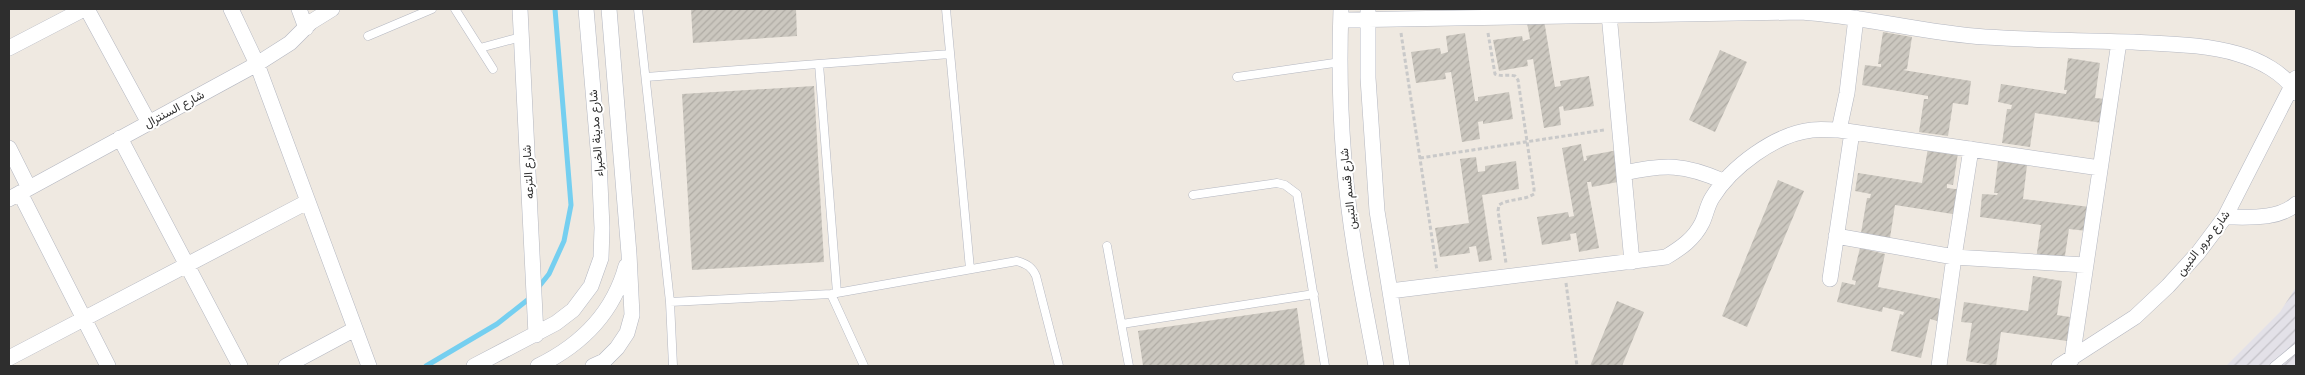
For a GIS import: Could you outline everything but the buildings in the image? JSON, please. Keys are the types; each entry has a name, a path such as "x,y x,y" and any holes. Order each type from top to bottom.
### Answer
{"street":[{"path":"9,48 86,9 149,122"},
{"path":"231,9 257,64 369,366"},
{"path":"299,9 306,28"},
{"name":"شارع السنترال","path":"19,193 257,64 290,43 306,28 332,9"},
{"name":"شارع الترعه","path":"520,9 536,334"},
{"name":"شارع مدينة الخبراء","path":"474,366 556,323 573,310 591,286 601,258 602,228 599,160 586,9"},
{"name":"شارع مدينة الخبراء","path":"593,366 604,360 617,348 627,333 632,315 629,254 609,9"},
{"path":"1341,14 1368,14 1399,20 1609,14 1801,12 1856,18 1941,32 1984,36 2178,44 2237,53 2266,64 2295,85"},
{"name":"شارع قسم التبين","path":"1341,14 1342,134 1347,192 1355,251 1376,366"},
{"path":"1368,14 1368,78 1377,211 1402,366"},
{"path":"1609,14 1632,262"},
{"path":"1830,279 1836,236 1845,131 1846,93 1856,18"},
{"path":"2065,362 2085,265 2119,42"},
{"name":"شارع مرور التبين","path":"2065,362 2135,317 2168,286 2198,253 2225,218 2295,85"},
{"path":"1390,291 1632,262 1666,256 1681,249 1693,237 1702,223 1710,201 1723,181 1762,150 1786,137 1811,130 1845,131 2100,168"},
{"path":"120,138 240,366"},
{"path":"9,148 19,193 108,366"},
{"path":"1939,366 1971,149"},
{"path":"1624,174 1650,167 1674,166 1698,170 1723,181"},
{"path":"9,358 307,202"},
{"path":"2225,218 2265,217 2291,209 2296,204"},
{"path":"1836,236 1954,257 2085,265"},
{"path":"538,366 563,353 582,339 599,321 613,301 629,254"},
{"path":"286,366 355,329"}],"lane":[{"path":"368,36 432,9"},
{"path":"455,9 493,69"},
{"path":"638,9 670,302 673,366"},
{"path":"946,9 970,269"},
{"path":"480,48 521,36"},
{"path":"646,77 950,54"},
{"path":"1237,77 1341,62"},
{"path":"818,64 834,293 864,366"},
{"path":"1193,196 1277,183 1292,188 1299,200 1325,366"},
{"path":"1107,246 1129,366"},
{"path":"670,302 834,293 1017,261 1025,263 1036,276 1059,366"},
{"path":"1122,324 1314,294"},
{"path":"2274,366 2296,348"}],"path":[{"path":"1485,17 1495,74 1500,76 1510,74 1516,76 1518,80 1534,194 1527,198 1499,205 1498,210 1508,277"},
{"path":"1399,20 1439,285"},
{"path":"1420,158 1620,128"},
{"path":"1564,270 1577,366"}],"shaded area":[{"path":"2296,287 2296,366 2226,366 2280,312"}],"waterway":[{"path":"537,289 549,274 564,241 571,205 555,9"},
{"path":"426,366 497,324 530,298"}]}
